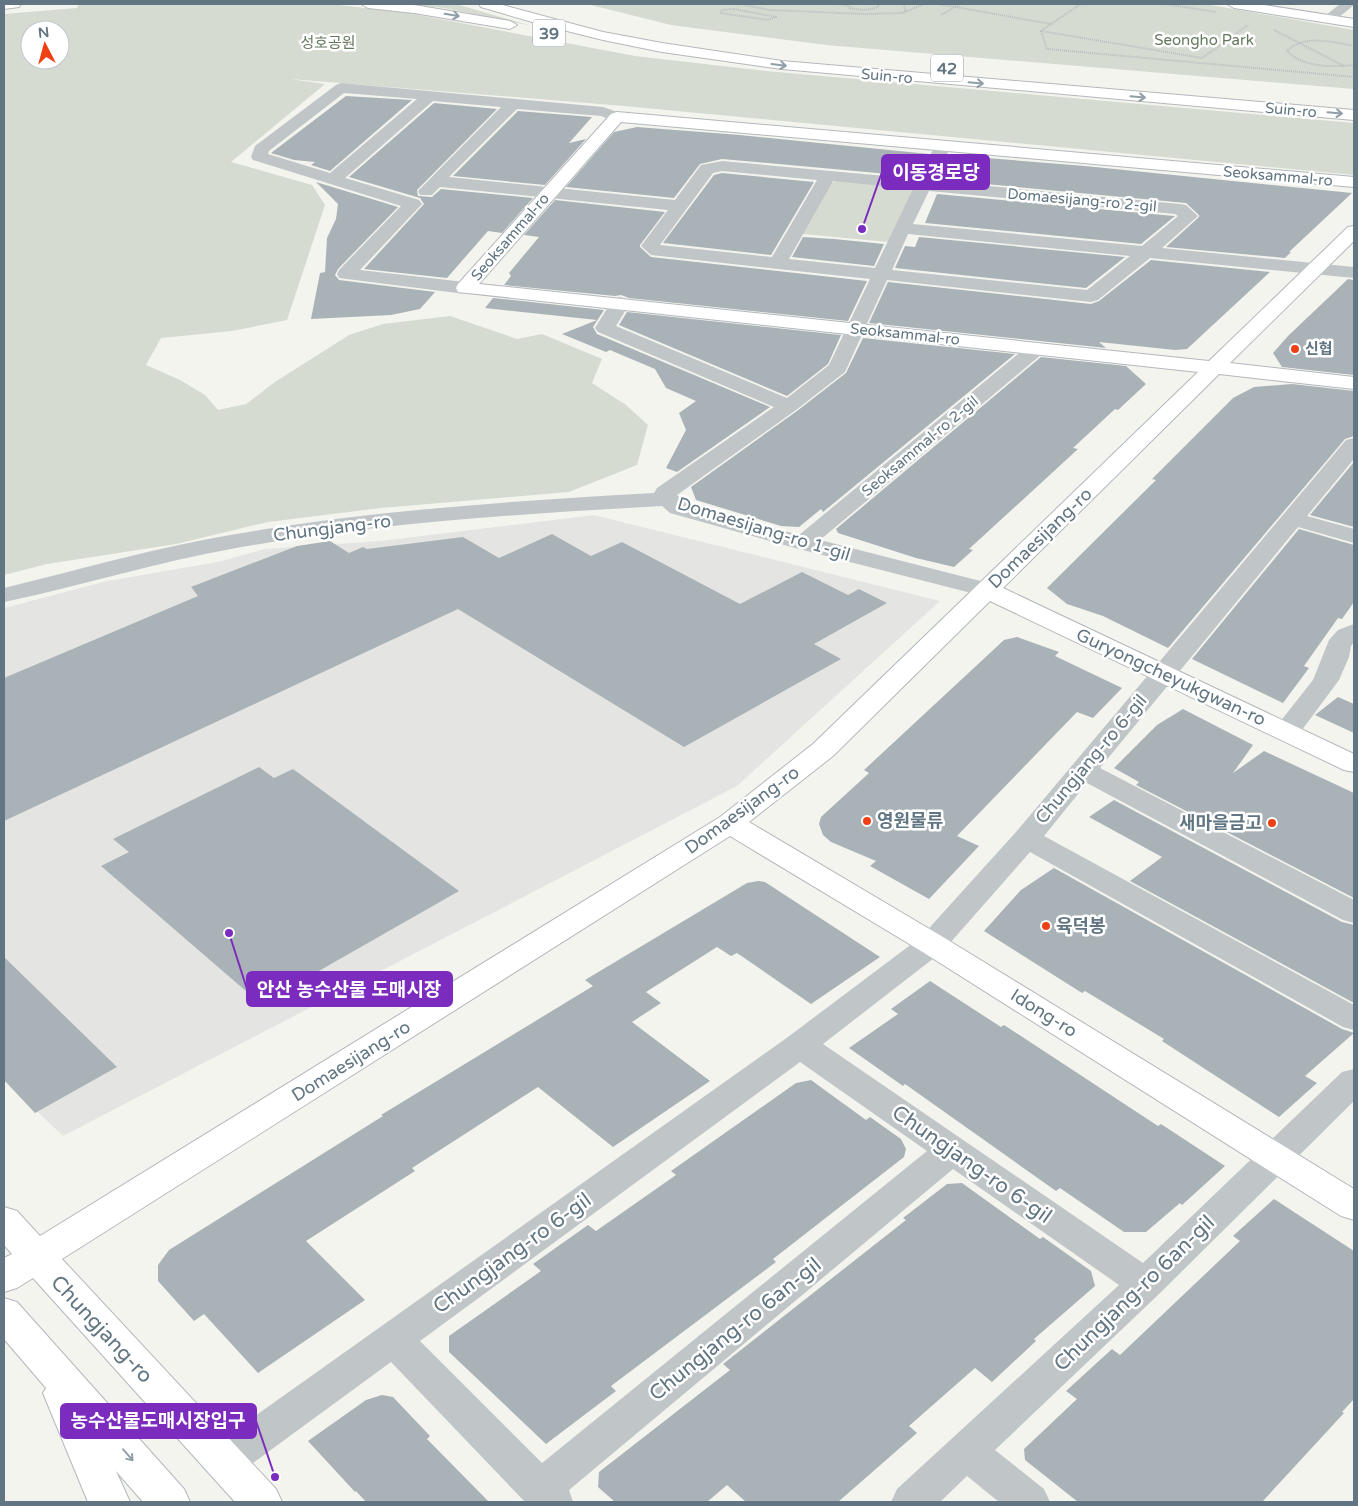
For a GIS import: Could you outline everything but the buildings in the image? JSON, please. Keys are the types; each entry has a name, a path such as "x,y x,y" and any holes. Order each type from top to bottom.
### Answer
{"main road":[{"path":"4,5 14,4"},
{"name":"39","path":"368,4 473,18 542,32 628,46 731,59"},
{"name":"Suin-ro","path":"486,4 579,30 731,59 831,71 1354,115"},
{"path":"1234,4 1354,23"},
{"name":"Suin-ro","path":"689,37 824,57 1354,101"},
{"name":"Seoksammal-ro","path":"465,288 617,116 1354,182"},
{"name":"Domaesijang-ro","path":"4,1278 730,823 823,750 1354,232"},
{"name":"Seoksammal-ro","path":"465,288 1354,382"},
{"name":"Guryongcheyukgwan-ro","path":"987,590 1354,764"},
{"name":"Idong-ro","path":"730,823 932,944 1354,1206"},
{"name":"Chungjang-ro","path":"4,1221 261,1502"},
{"path":"4,1313 169,1502"},
{"path":"53,1371 109,1502"}],"street":[{"path":"1328,19 1348,4"},
{"path":"413,204 259,157 261,150 341,88 603,112 617,116"},
{"path":"332,180 430,96"},
{"path":"465,288 346,274 435,181 514,103"},
{"name":"Domaesijang-ro 1-gil","path":"943,146 902,228 838,368 789,406 665,493 666,499 678,508 803,544 987,590"},
{"name":"Domaesijang-ro 2-gil","path":"722,166 828,176 1180,209 1189,216 1091,296 657,251 650,246 707,169 722,166"},
{"path":"777,264 828,176"},
{"path":"435,181 681,206"},
{"path":"902,228 1354,273"},
{"path":"620,303 605,328 789,406"},
{"name":"Seoksammal-ro 2-gil","path":"803,544 1036,349"},
{"name":"Chungjang-ro 6-gil","path":"224,1461 800,1045 932,944 1026,838 1354,445"},
{"name":"Chungjang-ro","path":"4,596 157,557 310,529 448,514 666,499"},
{"path":"1293,519 1354,536"},
{"path":"1286,732 1328,678 1337,656 1338,644 1354,632"},
{"path":"1083,770 1354,913"},
{"path":"1026,838 1354,1019"},
{"name":"Chungjang-ro 6-gil","path":"800,1045 1145,1284"},
{"name":"Chungjang-ro 6an-gil","path":"912,1502 1145,1284 1354,1081"},
{"name":"Chungjang-ro 6an-gil","path":"393,1339 547,1496 952,1150"},
{"path":"967,1452 1029,1502"}],"path":[{"path":"740,4 770,10 864,14 903,13 924,4"},
{"path":"768,14 772,4 795,4"},
{"path":"837,4 848,4 850,8 863,10 876,8 879,6 877,4"},
{"path":"903,13 906,10 904,4"},
{"path":"940,4 1052,24"},
{"path":"941,15 960,4"},
{"path":"965,4 985,4"},
{"path":"1041,31 1081,4"},
{"path":"1164,4 1222,13"},
{"path":"740,10 745,6"},
{"path":"722,10 740,10 768,14 776,17 768,20 720,12 722,10"},
{"path":"863,10 864,14"},
{"path":"1041,31 1202,58 1253,21"},
{"path":"1269,28 1344,66"},
{"path":"1041,31 1048,49 1354,77"},
{"path":"1354,46 1328,42 1301,43 1289,48 1287,51 1296,59 1318,64 1354,65"}],"shaded area":[{"path":"594,515 940,601 737,786 63,1136 4,1080 4,608 107,581 218,562 265,549 380,541"}],"green space":[{"name":"성호공원","path":"79,4 339,5 408,13 635,56 766,71 1354,123 1354,175 624,106 290,79 325,84 231,162 312,185 325,205 287,320 232,331 161,338 146,365 180,380 205,395 218,410 246,404 275,382 349,335 383,324 450,316 517,339 542,334 602,359 592,383 626,405 648,425 637,465 569,492 381,508 268,522 176,544 47,564 4,575 4,14 77,8"},
{"path":"408,4 456,4 532,26 444,8"},
{"name":"Seongho Park","path":"587,4 1205,4 1354,30 1354,89 826,45 671,25"},
{"path":"840,180 905,186 913,190 889,242 802,234 830,183"}],"place":[{"name":"이동경로당","path":"862,229"},
{"name":"신협","path":"1295,349"},
{"name":"영원물류","path":"867,821"},
{"name":"새마을금고","path":"1272,823"},
{"name":"육덕봉","path":"1046,926"},
{"name":"안산 농수산물 도매시장","path":"229,933"},
{"name":"농수산물도매시장입구","path":"275,1477"}]}
